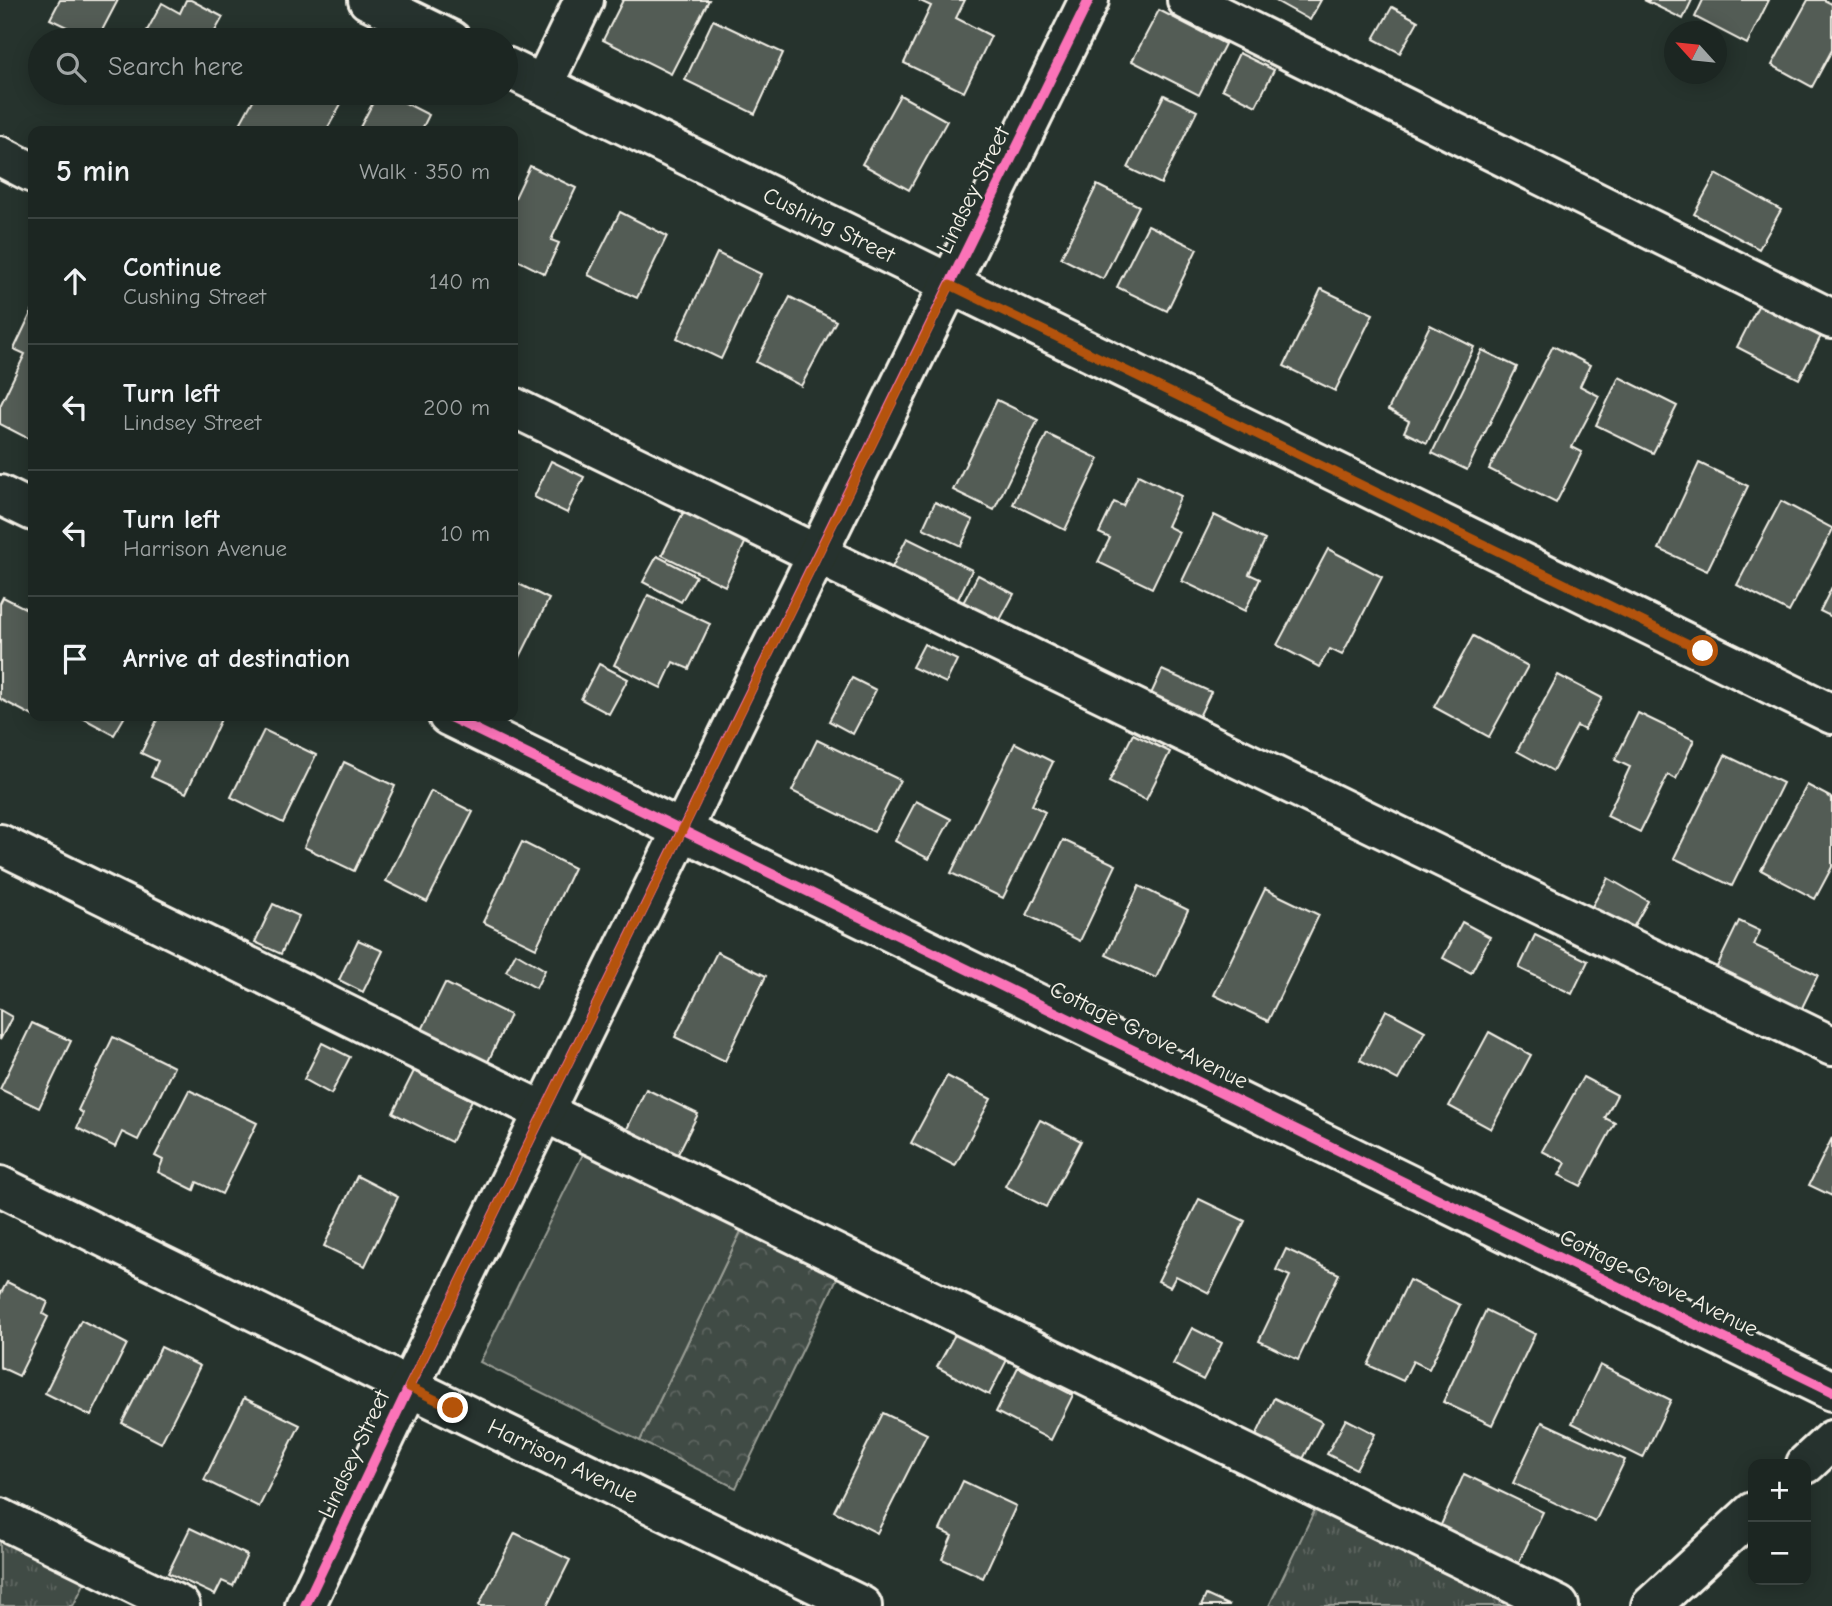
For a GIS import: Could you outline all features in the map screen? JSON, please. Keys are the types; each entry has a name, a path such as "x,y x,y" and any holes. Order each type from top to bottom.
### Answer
{"street":[{"path":"368,0 426,28"},
{"path":"543,85 584,0"},
{"name":"Lindsey Street","path":"305,1606 409,1387 1089,0"},
{"path":"1187,0 1832,319"},
{"name":"Cushing Street","path":"518,73 1832,714"},
{"path":"0,156 28,170"},
{"path":"518,409 1832,1046"},
{"name":"Cottage Grove Avenue","path":"458,721 1832,1391"},
{"path":"0,844 1559,1606"},
{"name":"Harrison Avenue","path":"0,1186 862,1606"},
{"path":"1811,1459 1832,1440"},
{"path":"1651,1606 1748,1517"},
{"path":"0,1518 180,1606"}],"green space":[{"path":"587,1146 745,1223 640,1441 480,1362"},
{"path":"745,1223 841,1270 736,1488 640,1441"},
{"path":"1320,1499 1521,1606 1269,1606"},
{"path":"0,1531 89,1574 73,1606 0,1606"}],"building":[{"path":"60,0 118,0 103,28 69,28 50,19"},
{"path":"186,0 191,0 223,17 217,28 148,28 162,3 180,13"},
{"path":"623,0 709,0 671,74 603,40"},
{"path":"921,0 965,0 956,18 991,36 964,92 904,63 931,6"},
{"path":"1274,0 1321,0 1310,20"},
{"path":"1644,0 1692,0 1683,19"},
{"path":"1703,0 1769,0 1747,44 1727,34 1727,21 1703,21 1695,17"},
{"path":"1808,0 1824,0 1832,4 1832,50 1812,87 1772,65"},
{"path":"1392,7 1418,21 1400,53 1374,39"},
{"path":"1159,10 1225,44 1199,95 1132,61"},
{"path":"713,20 783,53 755,114 685,80"},
{"path":"1239,53 1274,70 1256,106 1222,89"},
{"path":"900,95 947,121 909,190 862,164"},
{"path":"1164,95 1197,111 1161,184 1128,168"},
{"path":"250,105 340,105 329,126 240,124"},
{"path":"372,105 409,105 429,115 424,126 361,126"},
{"path":"530,166 576,188 551,240 559,243 545,274 518,260 518,191"},
{"path":"1716,174 1781,210 1759,249 1694,214"},
{"path":"1097,185 1139,206 1103,279 1061,258"},
{"path":"620,212 667,236 637,298 588,275"},
{"path":"1148,225 1197,249 1167,311 1117,287"},
{"path":"717,253 761,274 721,359 677,338"},
{"path":"1321,289 1373,314 1335,391 1284,366"},
{"path":"790,297 836,321 801,386 756,362"},
{"path":"1759,304 1821,336 1799,379 1737,347"},
{"path":"28,320 28,438 0,424 0,406 25,354 14,349"},
{"path":"1430,325 1474,347 1427,443 1404,432 1409,421 1388,410"},
{"path":"1553,346 1590,365 1580,386 1599,396 1572,447 1582,452 1556,503 1489,469"},
{"path":"1482,350 1517,367 1467,470 1432,453"},
{"path":"1619,377 1677,406 1653,453 1596,425"},
{"path":"997,400 1038,420 994,510 953,490"},
{"path":"1047,434 1099,459 1065,530 1013,504"},
{"path":"551,461 584,477 567,513 534,497"},
{"path":"1699,463 1748,486 1707,571 1659,549"},
{"path":"1138,475 1181,496 1167,526 1179,532 1152,588 1098,562 1110,538 1099,533 1114,502 1123,506"},
{"path":"1781,501 1832,528 1789,612 1737,585"},
{"path":"935,502 973,520 961,546 923,528"},
{"path":"684,511 746,541 725,586 662,555"},
{"path":"1214,515 1265,540 1249,574 1260,579 1245,611 1182,581"},
{"path":"907,538 972,570 952,612 886,579"},
{"path":"1328,549 1382,577 1342,655 1330,649 1319,667 1277,645"},
{"path":"657,556 696,576 681,602 643,582"},
{"path":"978,575 1014,594 994,631 958,612"},
{"path":"518,584 549,599 518,661"},
{"path":"1832,587 1832,617 1820,611"},
{"path":"648,595 710,624 689,669 673,662 661,688 614,665"},
{"path":"3,597 28,610 28,713 0,699 0,603"},
{"path":"1473,636 1528,666 1489,737 1434,707"},
{"path":"924,644 957,660 946,683 912,667"},
{"path":"599,664 628,679 609,714 581,699"},
{"path":"1162,670 1211,692 1194,727 1146,705"},
{"path":"1558,675 1602,698 1584,730 1577,726 1553,771 1517,751"},
{"path":"852,678 876,690 853,734 829,721"},
{"path":"1638,713 1694,740 1676,779 1668,775 1640,832 1607,816 1630,767 1615,760"},
{"path":"88,721 122,721 114,735"},
{"path":"157,721 220,721 186,793 151,777 158,761 141,753"},
{"path":"264,730 316,755 283,823 231,797"},
{"path":"1133,734 1170,752 1146,800 1109,782"},
{"path":"817,740 900,780 874,832 792,791"},
{"path":"1015,743 1053,762 1032,805 1045,812 1003,898 951,873"},
{"path":"1725,755 1783,783 1732,886 1674,858"},
{"path":"344,762 395,786 354,871 304,847"},
{"path":"1807,785 1832,798 1832,867 1815,899 1761,870"},
{"path":"431,791 473,812 427,902 386,881"},
{"path":"916,801 951,819 929,859 895,841"},
{"path":"1063,840 1116,865 1080,941 1027,915"},
{"path":"522,842 574,868 536,948 483,922"},
{"path":"1608,878 1648,901 1626,940 1586,917"},
{"path":"1139,886 1188,910 1156,978 1106,955"},
{"path":"1265,889 1319,915 1268,1021 1214,995"},
{"path":"273,904 299,916 281,954 255,942"},
{"path":"1739,921 1760,931 1754,945 1818,975 1796,1020 1711,979"},
{"path":"1462,922 1490,937 1471,973 1443,958"},
{"path":"1535,935 1588,961 1572,994 1519,968"},
{"path":"358,940 383,951 363,992 339,980"},
{"path":"717,952 766,976 725,1061 675,1037"},
{"path":"516,953 545,970 536,988 506,971"},
{"path":"445,983 510,1015 486,1066 420,1034"},
{"path":"0,1010 12,1017 0,1040"},
{"path":"1386,1010 1425,1031 1398,1080 1360,1060"},
{"path":"32,1023 71,1041 39,1108 0,1089"},
{"path":"1489,1032 1531,1055 1491,1129 1449,1106"},
{"path":"113,1037 174,1067 138,1140 122,1132 115,1147 77,1128 83,1113 78,1110"},
{"path":"322,1043 350,1057 331,1094 304,1079"},
{"path":"414,1071 472,1100 451,1142 393,1113"},
{"path":"947,1076 991,1099 955,1166 911,1143"},
{"path":"1583,1077 1617,1095 1605,1118 1615,1123 1581,1186 1559,1175 1566,1163 1542,1151"},
{"path":"646,1089 698,1114 677,1156 626,1131"},
{"path":"189,1090 257,1123 222,1194 197,1182 194,1190 158,1172 163,1160 155,1156"},
{"path":"1040,1120 1081,1141 1046,1207 1005,1186"},
{"path":"1832,1138 1832,1196 1809,1185"},
{"path":"357,1176 398,1197 365,1266 324,1246"},
{"path":"1199,1199 1245,1221 1209,1293 1176,1276 1170,1287 1158,1281"},
{"path":"1286,1249 1339,1274 1298,1360 1259,1341 1290,1276 1276,1270"},
{"path":"1409,1280 1460,1305 1429,1369 1413,1361 1403,1381 1368,1365"},
{"path":"7,1282 48,1302 43,1314 48,1317 19,1376 0,1367 0,1292"},
{"path":"1486,1310 1535,1334 1492,1425 1443,1402"},
{"path":"81,1320 127,1344 91,1416 45,1393"},
{"path":"1192,1328 1222,1343 1203,1380 1173,1364"},
{"path":"958,1329 1009,1356 989,1395 937,1367"},
{"path":"161,1347 200,1366 161,1443 122,1423"},
{"path":"1600,1365 1671,1400 1643,1458 1572,1423"},
{"path":"1018,1367 1073,1395 1051,1440 996,1412"},
{"path":"244,1398 300,1425 259,1507 204,1480"},
{"path":"1274,1398 1322,1422 1302,1461 1255,1438"},
{"path":"883,1413 927,1434 877,1533 834,1511"},
{"path":"1346,1419 1375,1434 1356,1469 1327,1454"},
{"path":"1542,1422 1625,1460 1595,1522 1513,1483"},
{"path":"1464,1474 1543,1512 1518,1564 1440,1527"},
{"path":"963,1481 1016,1506 983,1578 942,1559 952,1536 940,1530"},
{"path":"190,1528 247,1555 233,1586 222,1581 215,1595 168,1573"},
{"path":"515,1533 570,1560 547,1606 480,1606 479,1605"},
{"path":"1206,1595 1230,1606 1201,1606"}],"cycle path":[{"path":"305,1606 409,1387 1089,0"},
{"path":"458,721 1832,1391"}],"route":[{"path":"453,1408 409,1387 950,285 1703,651"}]}
